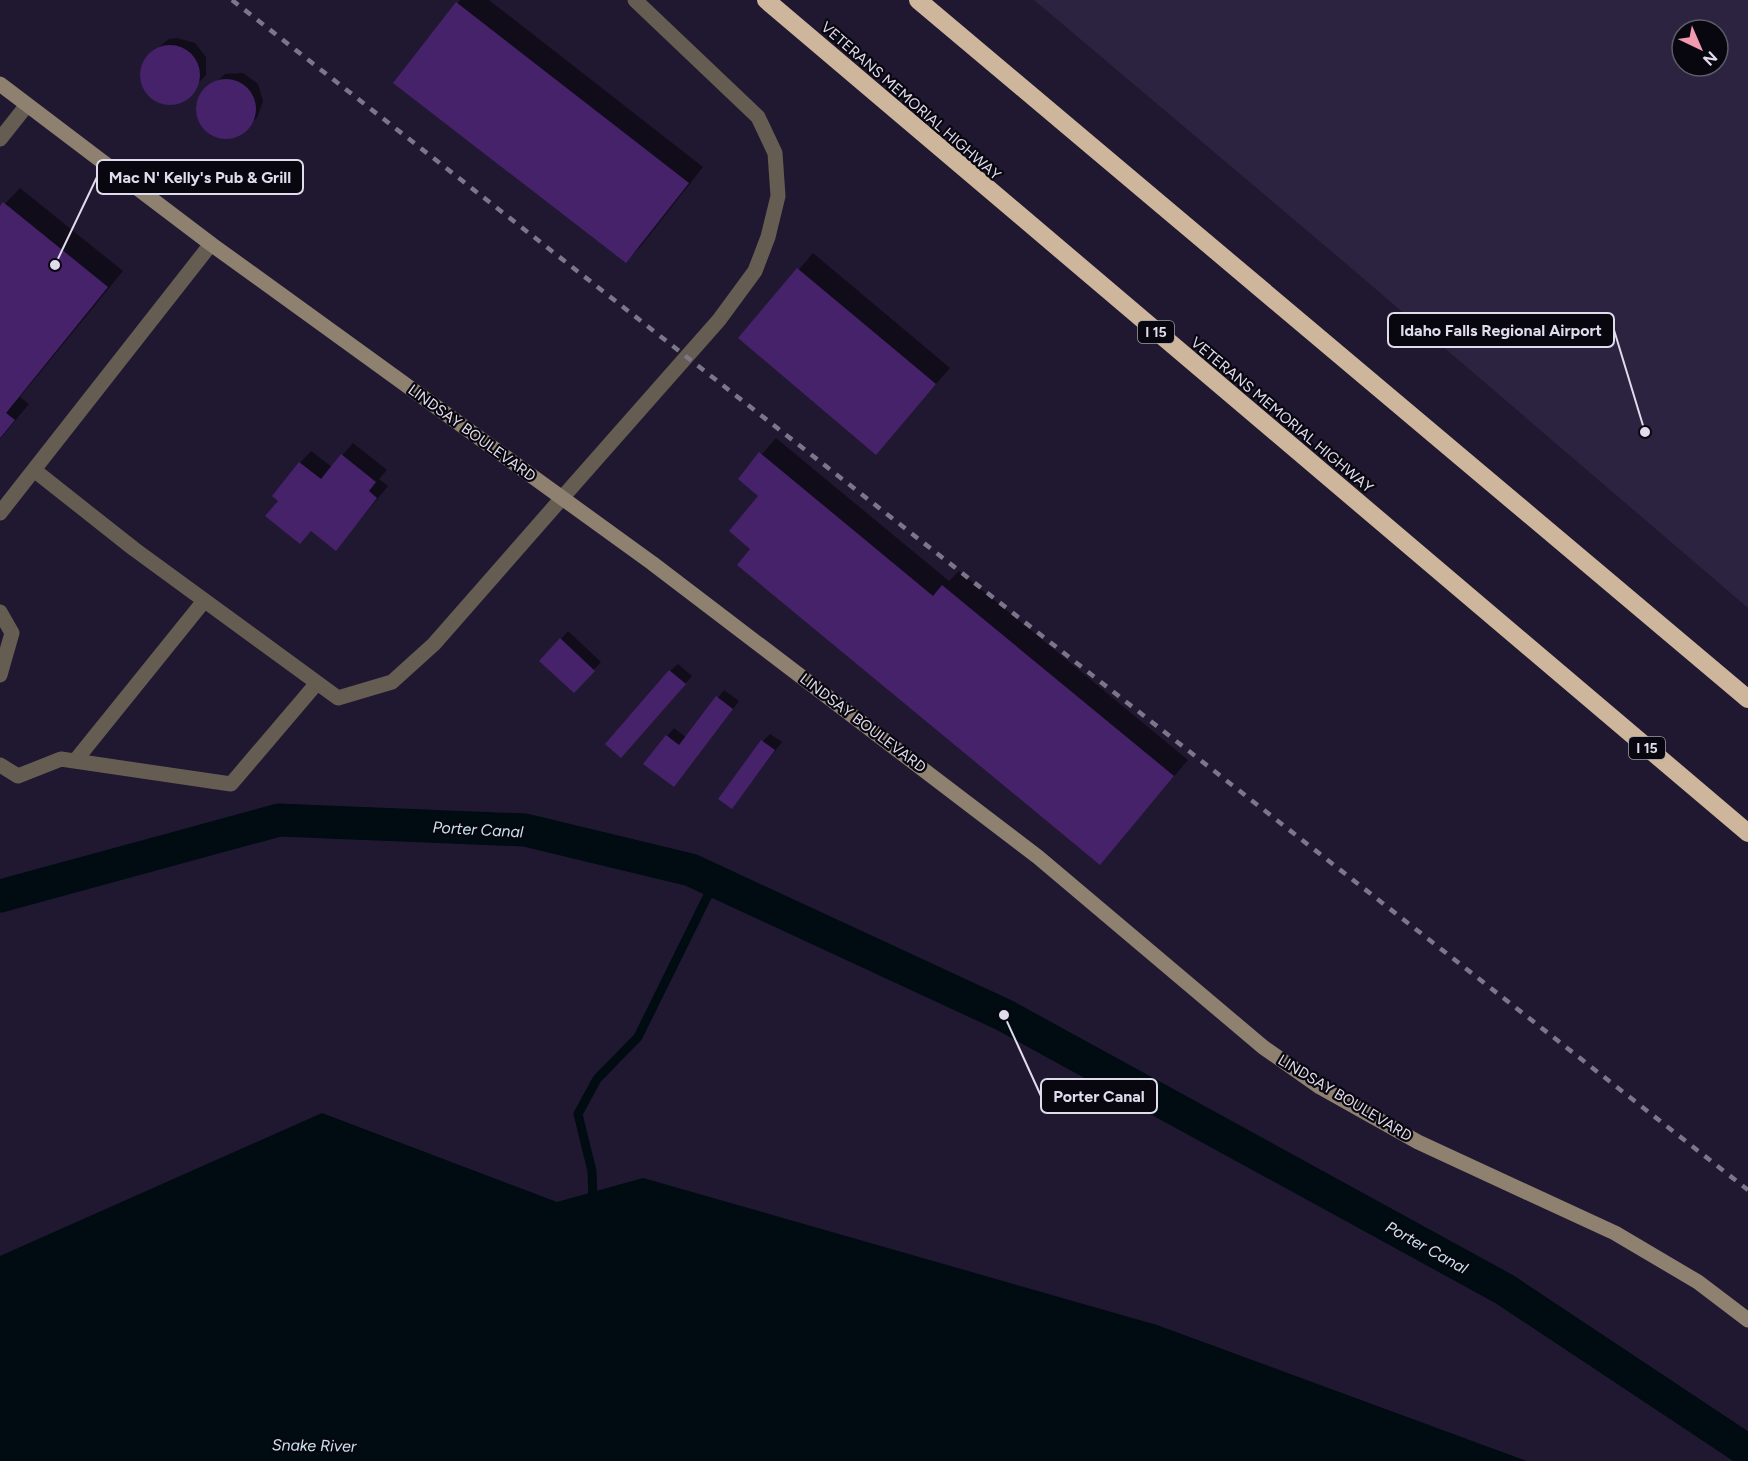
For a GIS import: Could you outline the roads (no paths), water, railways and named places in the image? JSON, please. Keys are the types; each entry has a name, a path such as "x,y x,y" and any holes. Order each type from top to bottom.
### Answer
{"highway":[{"name":"VETERANS MEMORIAL HIGHWAY","path":"766,0 1748,833"},
{"path":"918,0 1748,699"}],"street":[{"path":"34,470 204,601 338,698 392,682 434,644 719,320 749,279 768,237 778,196 775,153 758,117 636,0"},
{"name":"LINDSAY BOULEVARD","path":"0,84 211,244 662,570 1038,857 1263,1047 1320,1086 1418,1142 1615,1233 1698,1282 1748,1320"},
{"path":"0,139 27,105"},
{"path":"0,513 211,244"},
{"path":"75,761 204,601"},
{"path":"0,612 12,633 0,675"},
{"path":"0,765 18,776 61,759 231,784 317,683"}],"water":[{"name":"Snake River","path":"322,1113 557,1202 643,1178 1157,1325 1527,1461 0,1461 0,1256"}],"waterway":[{"name":"Porter Canal","path":"0,896 279,820 525,830 691,870 1004,1015 1504,1289 1748,1451"},
{"path":"593,1203 592,1171 578,1114 597,1079 638,1037 715,881"}],"railway":[{"path":"232,0 1748,1190"}],"place":[{"name":"Mac N' Kelly's Pub & Grill","path":"55,265"},
{"name":"Idaho Falls Regional Airport","path":"1645,432"},
{"name":"Porter Canal","path":"1004,1015"}]}
